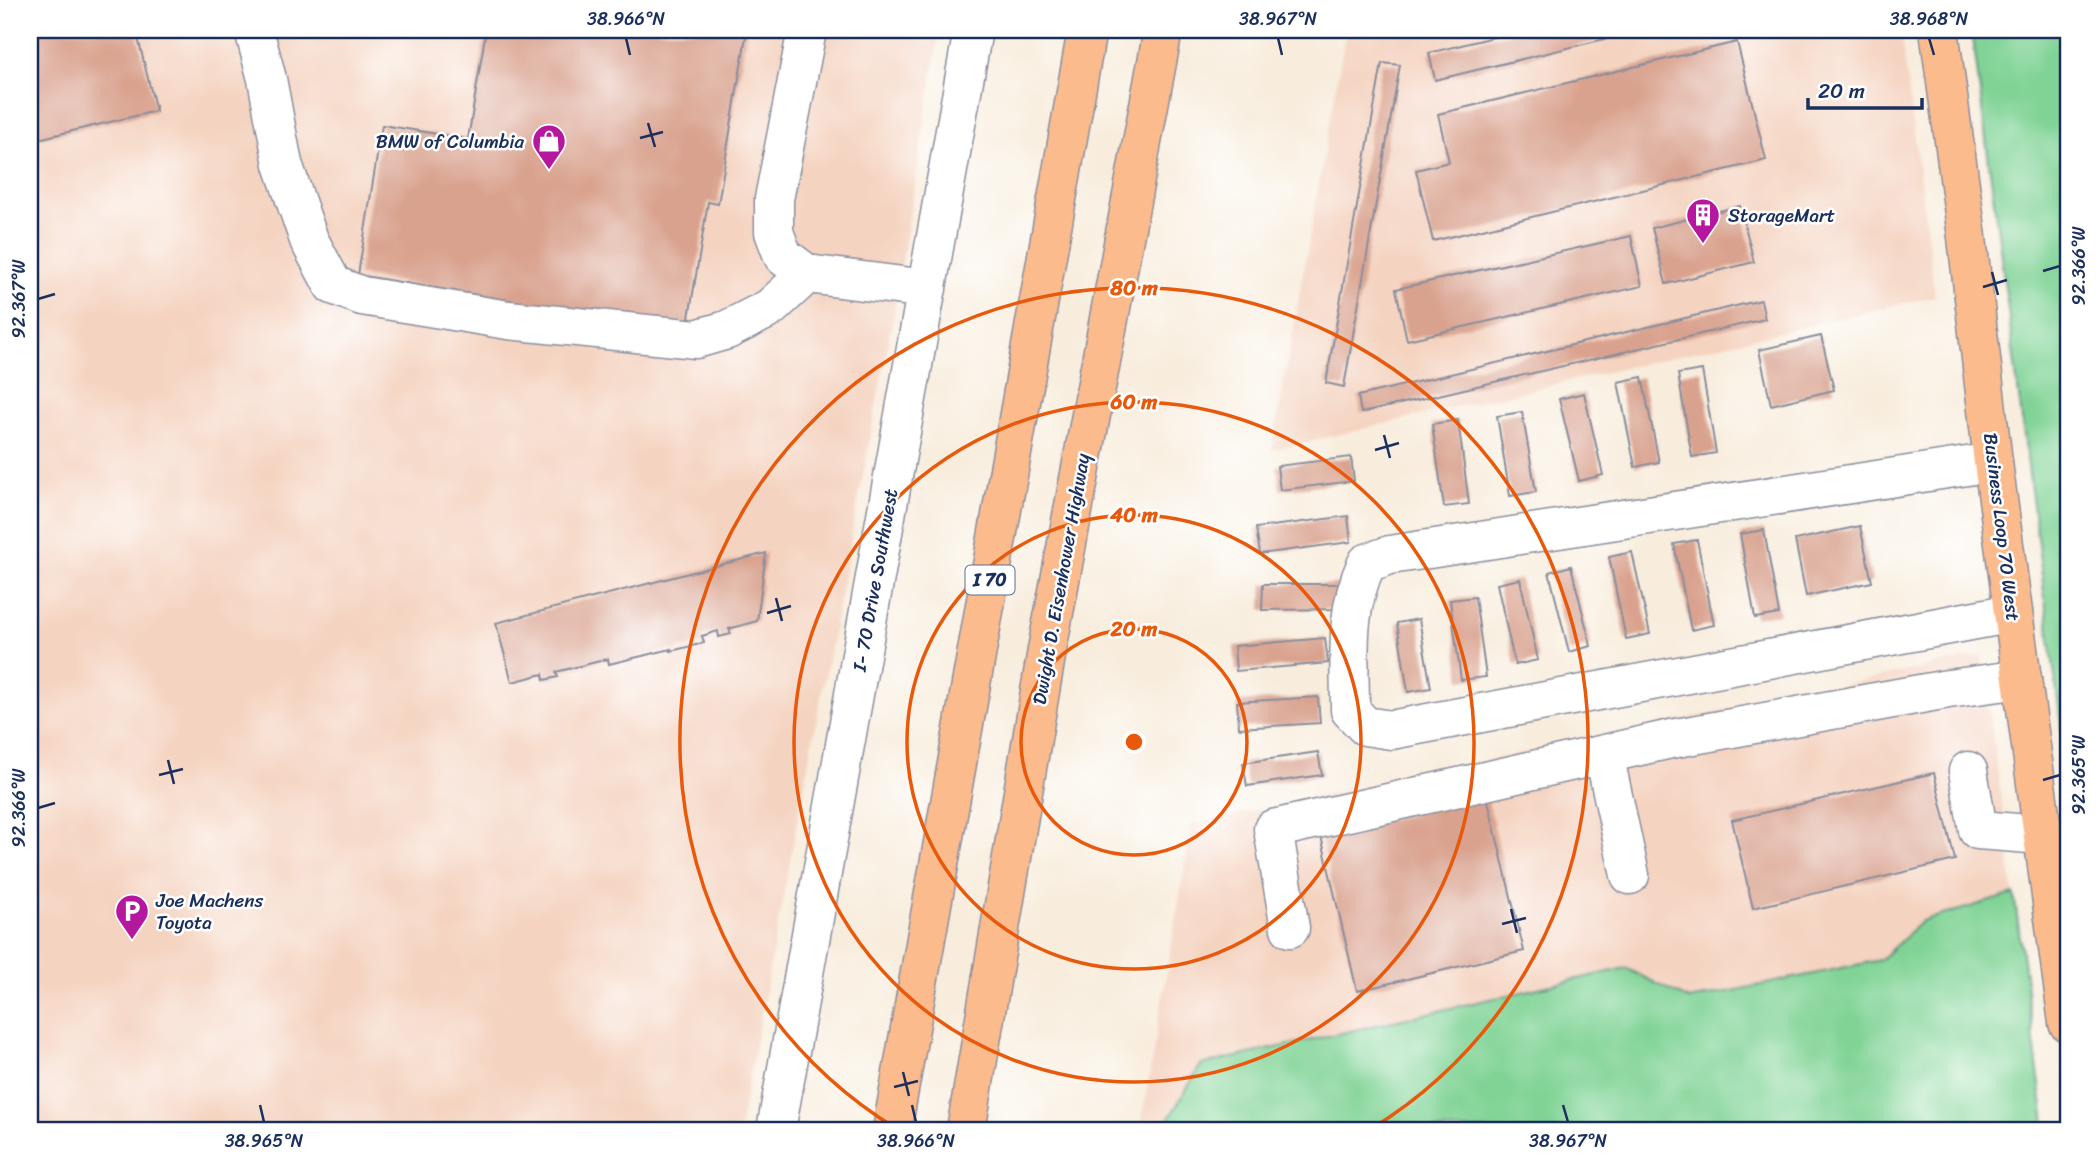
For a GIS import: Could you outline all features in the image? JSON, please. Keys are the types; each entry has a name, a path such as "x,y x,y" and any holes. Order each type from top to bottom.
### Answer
{"main road":[{"name":"I 70","path":"892,1130 1087,30"},
{"name":"Dwight D. Eisenhower Highway","path":"966,1130 1047,650 1163,30"},
{"name":"Business Loop 70 West","path":"1939,30 1966,229 1993,462 2068,1023"}],"street":[{"path":"254,30 284,164 309,240 333,285 362,296 508,320 696,339 727,330 770,308 807,274"},
{"path":"807,30 774,199 774,232 783,256 807,274 927,289"},
{"name":"I- 70 Drive Southwest","path":"776,1130 973,30"},
{"path":"1993,462 1404,553 1367,563 1356,585 1350,614 1350,710 1365,726 1391,730 2013,614"},
{"path":"1290,928 1273,829 1697,734 1948,689 2022,679"},
{"path":"1604,754 1630,875"},
{"path":"1968,771 1978,830 2043,835"}],"shaded area":[{"path":"30,30 940,30 893,317 739,1130 30,1130"},
{"path":"1346,30 1901,30 1935,296 1272,450"},
{"path":"1982,655 2045,1130 1140,1130 1192,824"}],"green space":[{"path":"1972,30 2068,30 2068,773 2061,724"},
{"path":"2014,894 2046,1130 1162,1130 1201,1065 1626,968 1689,1000 1880,960 1922,921"}],"building":[{"path":"30,30 136,30 156,111 30,141"},
{"name":"BMW of Columbia","path":"486,30 747,30 718,204 708,202 687,330 358,275 382,125 468,139"},
{"path":"1522,30 1638,31 1435,80 1429,53"},
{"path":"1737,42 1766,160 1433,241 1416,170 1449,162 1438,114"},
{"path":"1382,63 1400,65 1344,387 1326,383"},
{"name":"StorageMart","path":"1740,206 1754,262 1666,284 1652,228"},
{"path":"1631,236 1642,286 1407,340 1396,289"},
{"path":"1761,300 1765,319 1361,413 1358,396"},
{"path":"1821,336 1834,390 1771,405 1759,350"},
{"path":"1702,370 1716,453 1692,457 1678,374"},
{"path":"1642,377 1659,462 1635,467 1618,382"},
{"path":"1584,393 1603,475 1579,481 1559,399"},
{"path":"1522,412 1536,492 1510,496 1497,416"},
{"path":"1458,420 1469,504 1444,507 1432,424"},
{"path":"1351,457 1354,481 1280,490 1277,466"},
{"path":"1348,516 1351,542 1260,554 1256,528"},
{"path":"1860,526 1872,582 1806,596 1795,540"},
{"path":"1764,530 1779,614 1755,618 1740,534"},
{"path":"1697,540 1714,625 1691,630 1674,544"},
{"path":"1632,552 1650,634 1626,639 1609,557"},
{"path":"766,553 757,621 729,629 731,634 719,637 718,631 702,636 704,643 609,664 608,659 556,672 558,677 544,680 543,674 512,682 496,623"},
{"path":"1571,566 1591,646 1569,652 1549,572"},
{"path":"1520,579 1538,660 1515,665 1497,584"},
{"path":"1263,584 1344,584 1345,609 1262,610"},
{"path":"1475,597 1486,677 1461,680 1450,600"},
{"path":"1419,619 1431,688 1408,692 1397,623"},
{"path":"1325,638 1328,663 1236,671 1234,646"},
{"path":"1318,697 1320,723 1239,728 1237,702"},
{"path":"1318,752 1322,775 1247,786 1243,763"},
{"path":"1934,773 1955,860 1753,908 1732,820"},
{"path":"1487,797 1524,951 1357,991 1321,836"}],"place":[{"name":"BMW of Columbia","path":"549,171"},
{"name":"StorageMart","path":"1703,245"},
{"name":"Joe Machens Toyota","path":"132,941"}]}
